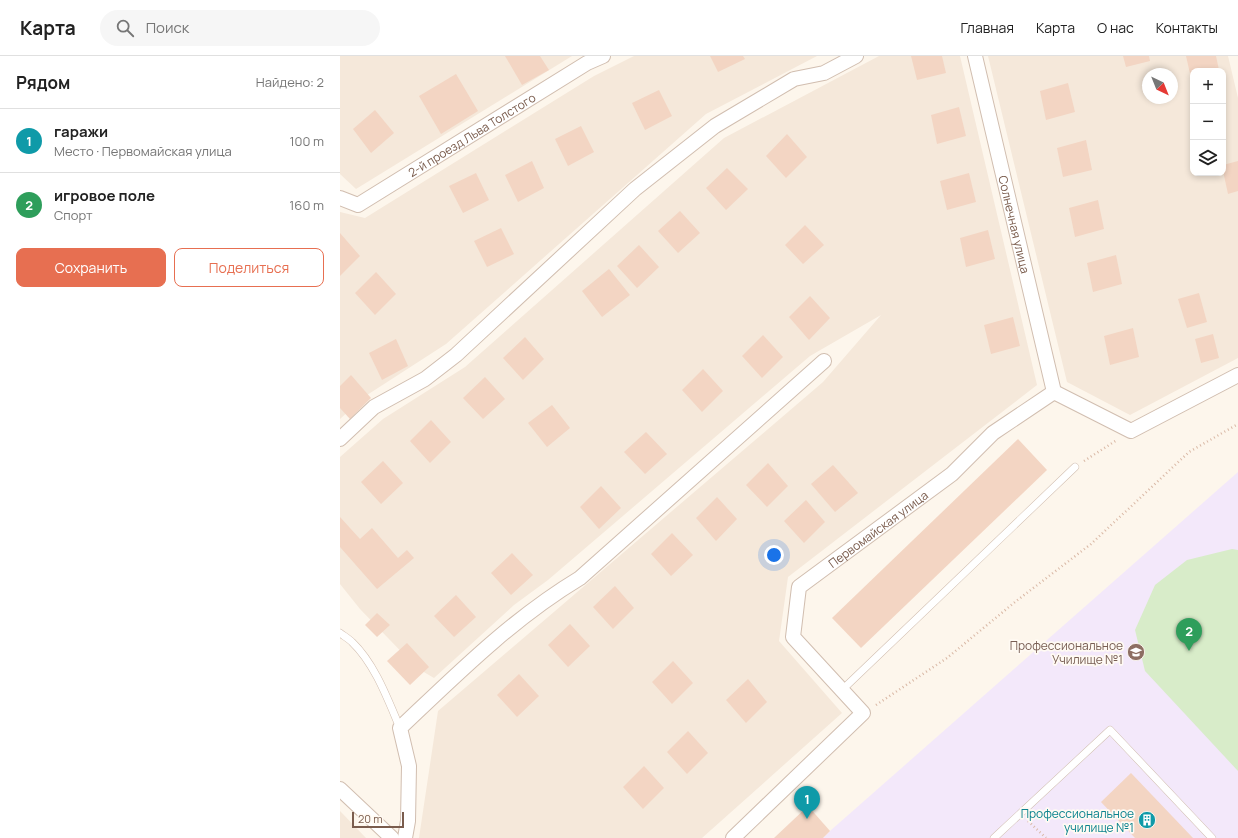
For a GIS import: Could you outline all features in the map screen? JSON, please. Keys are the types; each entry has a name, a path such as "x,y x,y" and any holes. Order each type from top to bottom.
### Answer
{"street":[{"name":"2-й проезд Льва Толстого","path":"340,198 358,205 587,63 602,56"},
{"path":"340,439 374,407 425,379 456,355 635,189 715,126 794,78 824,73 856,56"},
{"name":"Солнечная улица","path":"975,56 1054,392"},
{"path":"405,838 408,821 409,766 400,728 467,664 533,609 580,578 824,362"},
{"path":"1054,392 1131,431 1238,375"},
{"name":"Первомайская улица","path":"863,713 793,637 799,587 952,474 993,433 1054,392"},
{"path":"733,838 863,713"},
{"path":"340,789 392,838"}],"lane":[{"path":"842,690 1075,467"},
{"path":"340,633 352,642 367,660 382,687 400,728"},
{"path":"994,838 1110,730 1212,838"}],"path":[{"path":"863,713 947,658 1015,602 1091,544 1189,452 1238,424"},
{"path":"1075,467 1131,431"},
{"path":"1020,814 1046,838"}],"shaded area":[{"path":"340,56 572,56 356,189 340,174"},
{"path":"634,56 817,56 706,114 446,344 364,397 340,419 340,212 365,218 594,76"},
{"path":"879,56 960,56 1037,385 788,577 779,641 842,713 702,838 419,838 438,711 823,382 881,315 810,356 548,580 514,605 434,678 417,668 360,609 340,584 340,457 383,419 465,367 724,138"},
{"path":"988,56 1228,56 1238,98 1238,358 1130,415 1067,382"},
{"name":"Профессиональное Училище №1","path":"1238,472 1238,838 823,838 830,831"},
{"path":"340,811 366,838 340,838"}],"green space":[{"path":"1232,549 1238,550 1238,771 1145,671 1135,630 1155,585 1187,560"}],"building":[{"path":"505,56 540,56 549,70 522,85"},
{"path":"710,56 743,56 745,59 718,72"},
{"path":"911,56 942,56 946,73 917,80"},
{"path":"1123,56 1149,56 1150,61 1126,67"},
{"path":"1186,56 1216,56 1219,68 1190,68 1190,74"},
{"path":"456,74 478,111 441,134 419,96"},
{"path":"1068,83 1075,112 1046,120 1040,91"},
{"path":"659,90 672,116 645,130 632,103"},
{"path":"959,107 966,136 937,144 931,115"},
{"path":"375,110 394,133 371,153 353,129"},
{"path":"581,126 594,152 568,166 555,139"},
{"path":"787,134 807,157 786,178 766,156"},
{"path":"1086,140 1092,170 1063,177 1057,148"},
{"path":"532,161 544,188 518,202 505,175"},
{"path":"1238,161 1238,191 1228,194 1224,176 1226,176 1226,164"},
{"path":"727,168 748,189 726,210 706,188"},
{"path":"476,173 489,200 463,213 449,186"},
{"path":"969,173 976,202 947,210 940,181"},
{"path":"1098,200 1104,229 1075,237 1069,208"},
{"path":"680,211 700,233 678,253 658,231"},
{"path":"805,225 824,245 803,264 785,245"},
{"path":"501,228 514,254 487,267 474,241"},
{"path":"988,230 995,259 966,267 960,238"},
{"path":"340,233 360,256 340,276"},
{"path":"639,245 659,267 637,288 617,266"},
{"path":"1116,255 1122,284 1093,292 1087,263"},
{"path":"609,269 630,295 602,317 582,291"},
{"path":"376,272 396,294 375,315 355,293"},
{"path":"1199,293 1207,322 1187,328 1178,299"},
{"path":"810,296 830,318 809,340 789,317"},
{"path":"1013,317 1020,346 991,354 984,325"},
{"path":"1133,328 1139,357 1110,365 1104,336"},
{"path":"1213,334 1219,358 1201,363 1195,339"},
{"path":"763,335 783,357 762,378 742,356"},
{"path":"525,337 544,359 523,380 503,358"},
{"path":"396,339 408,366 382,380 369,353"},
{"path":"703,369 723,391 702,412 682,390"},
{"path":"351,375 371,398 350,419 340,408 340,386"},
{"path":"485,377 505,399 483,419 463,398"},
{"path":"552,405 570,428 547,447 528,423"},
{"path":"431,420 451,442 430,463 410,441"},
{"path":"646,432 667,454 645,474 624,452"},
{"path":"1018,439 1047,470 861,648 832,618"},
{"path":"383,461 403,483 381,504 361,482"},
{"path":"768,463 788,486 767,507 746,485"},
{"path":"833,465 858,493 835,512 811,484"},
{"path":"601,486 621,508 599,529 580,507"},
{"path":"717,497 737,519 716,541 696,518"},
{"path":"806,500 825,522 804,543 784,521"},
{"path":"340,517 360,539 372,528 398,558 407,550 414,558 377,589 340,547"},
{"path":"672,533 693,555 671,576 651,554"},
{"path":"512,553 533,575 511,595 491,573"},
{"path":"615,586 634,608 613,629 593,607"},
{"path":"456,595 476,617 454,637 434,616"},
{"path":"377,613 390,625 377,637 365,625"},
{"path":"570,624 590,646 568,667 548,645"},
{"path":"407,643 429,667 410,685 387,661"},
{"path":"673,661 693,683 672,704 652,682"},
{"path":"519,674 539,696 517,717 497,695"},
{"path":"748,679 767,702 746,723 726,700"},
{"path":"688,731 708,753 687,774 667,752"},
{"path":"644,766 664,788 643,809 623,787"},
{"name":"Профессиональное училище №1","path":"1131,773 1193,838 1135,838 1101,802"},
{"path":"808,806 830,831 823,838 774,838"}],"place":[{"name":"игровое поле","path":"1189,651"},
{"name":"Профессиональное Училище №1","path":"1136,652"},
{"name":"гаражи","path":"807,819"},
{"name":"Профессиональное училище №1","path":"1147,820"}]}
